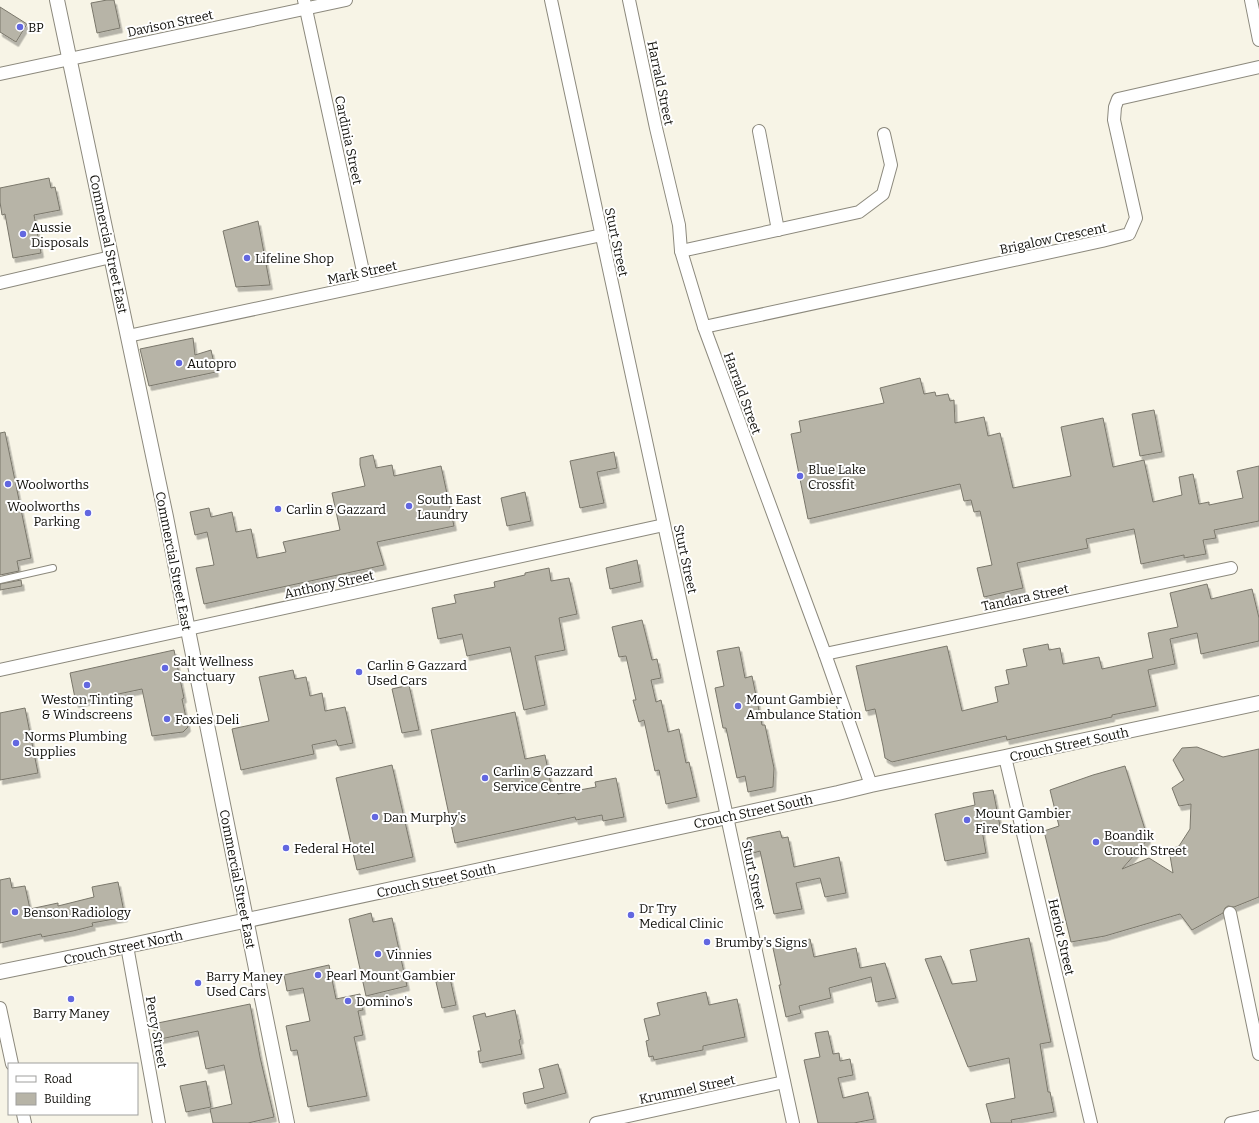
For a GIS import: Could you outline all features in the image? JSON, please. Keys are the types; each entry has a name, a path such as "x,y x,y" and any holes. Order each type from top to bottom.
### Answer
{"street":[{"name":"Commercial Street East","path":"57,0 166,517 287,1123"},
{"name":"Davison Street","path":"0,74 305,4 346,0"},
{"name":"Sturt Street","path":"551,0 793,1123"},
{"name":"Harrald Street","path":"629,0 656,128 679,225 681,252 704,327 825,654 871,785"},
{"path":"1250,0 1259,40"},
{"name":"Cardinia Street","path":"305,4 366,285"},
{"name":"Brigalow Crescent","path":"704,327 1129,234 1136,218 1114,120 1115,107 1118,99 1259,66"},
{"path":"759,131 778,230"},
{"path":"681,252 859,212 883,194 891,165 884,134"},
{"name":"Mark Street","path":"128,336 602,235"},
{"path":"0,283 111,256"},
{"name":"Anthony Street","path":"0,670 664,525"},
{"name":"Tandara Street","path":"825,654 1231,568"},
{"name":"Crouch Street South","path":"246,920 1259,703"},
{"name":"Heriot Street","path":"1005,758 1091,1123"},
{"path":"1230,913 1259,1054"},
{"name":"Crouch Street North","path":"0,972 246,920"},
{"name":"Percy Street","path":"128,946 159,1123"},
{"path":"0,1008 12,1063"},
{"name":"Krummel Street","path":"596,1123 784,1082"},
{"path":"1231,1123 1259,1117"}],"lane":[{"path":"0,580 53,568"}],"building":[{"path":"114,0 120,28 97,33 91,3"},
{"path":"0,7 27,24 16,42 0,32"},
{"name":"Aussie Disposals","path":"49,178 51,188 55,187 60,210 34,215 41,253 13,258 5,214 2,215 0,188"},
{"name":"Lifeline Shop","path":"258,221 270,285 236,287 223,231"},
{"name":"Autopro","path":"193,338 195,355 211,350 216,372 149,386 140,349"},
{"path":"920,378 924,394 935,392 936,396 948,394 950,401 954,400 955,423 984,417 988,436 1000,433 1013,488 1071,476 1061,427 1103,418 1113,467 1144,460 1153,502 1182,495 1179,477 1193,474 1199,504 1209,502 1209,505 1243,498 1237,471 1259,466 1259,521 1214,530 1216,538 1203,540 1206,554 1184,558 1184,555 1141,564 1134,529 1086,539 1088,548 1017,563 1023,588 984,597 977,568 992,565 980,511 974,512 971,500 964,501 960,484 808,519 791,434 801,432 799,421 884,403 880,388"},
{"path":"1154,410 1162,452 1140,456 1132,414"},
{"name":"Woolworths","path":"5,432 31,558 17,561 19,571 0,575 0,433"},
{"path":"614,452 617,468 597,472 604,503 580,508 570,461"},
{"path":"373,455 376,468 392,465 394,476 441,466 454,526 377,542 384,565 204,604 196,568 214,565 207,532 195,535 190,512 209,508 211,517 232,512 236,532 251,529 257,558 286,552 283,542 340,530 332,493 365,486 360,465 360,458"},
{"path":"525,492 531,521 507,526 501,498"},
{"path":"637,560 641,582 610,589 606,568"},
{"path":"549,568 551,581 569,578 577,614 559,618 565,650 535,656 545,705 524,710 510,647 467,656 462,634 438,639 432,608 456,603 454,595 495,587 494,582"},
{"path":"21,580 22,586 0,590 0,584"},
{"path":"1207,584 1211,599 1252,589 1259,618 1259,641 1201,654 1197,633 1170,639 1175,664 1148,670 1156,706 1007,740 1006,736 892,762 885,758 875,709 866,711 856,666 947,646 962,711 998,702 995,687 1009,684 1006,670 1027,666 1023,649 1048,644 1049,650 1060,648 1063,664 1099,657 1102,669 1153,658 1148,633 1178,627 1170,593"},
{"path":"642,620 652,660 657,659 661,678 651,680 656,702 661,700 668,732 679,729 686,763 689,762 697,797 666,804 659,770 655,771 644,720 639,722 633,700 636,700 626,656 619,657 612,627"},
{"name":"Mount Gambier Ambulance Station","path":"739,647 745,678 752,676 762,725 765,725 774,768 773,787 748,792 745,776 737,778 726,728 723,728 715,688 724,686 717,651"},
{"path":"174,650 184,698 182,699 188,727 183,732 152,736 142,689 76,703 70,673"},
{"path":"293,670 295,679 306,677 310,696 322,693 325,711 345,707 353,743 338,746 336,740 312,745 314,754 241,770 232,729 269,721 259,677"},
{"path":"409,685 419,730 402,733 392,689"},
{"name":"Norms Plumbing Supplies","path":"25,708 38,773 0,780 0,713"},
{"name":"Carlin & Gazzard Service Centre","path":"515,712 525,759 545,755 551,785 555,784 558,794 596,787 595,782 616,778 624,817 603,821 602,815 576,820 575,817 455,843 431,730"},
{"name":"Boandik Crouch Street","path":"1197,747 1223,757 1259,749 1259,897 1234,907 1228,906 1225,908 1223,913 1192,930 1180,914 1105,936 1071,942 1044,831 1059,826 1050,790 1125,766 1148,839 1122,869 1149,858 1173,873 1169,850 1179,846 1190,829 1191,804 1179,806 1172,788 1184,780 1173,760 1182,748"},
{"name":"Dan Murphy's","path":"392,765 413,857 357,870 336,778"},
{"name":"Mount Gambier Fire Station","path":"993,790 1000,826 982,830 986,853 945,861 935,814 975,805 973,793"},
{"path":"780,831 782,838 788,837 794,867 839,857 846,893 825,897 820,878 796,883 802,909 774,914 760,851 750,854 747,838"},
{"path":"10,878 12,888 25,886 30,909 58,903 58,906 94,897 92,887 118,882 125,917 92,923 93,926 73,931 42,937 41,934 0,943 0,880"},
{"name":"Vinnies","path":"371,913 373,922 392,918 407,986 366,996 349,919"},
{"path":"1029,938 1051,1042 1040,1044 1048,1092 1050,1092 1054,1112 1011,1120 1012,1123 991,1123 986,1104 1015,1098 1009,1058 968,1067 925,959 941,956 952,984 977,981 970,950"},
{"path":"810,939 814,957 856,948 860,968 885,963 896,998 876,1002 871,977 829,988 831,998 799,1006 801,1013 786,1017 773,948"},
{"path":"329,965 336,999 360,994 363,1010 358,1011 363,1035 354,1037 367,1096 308,1107 297,1050 291,1051 286,1026 310,1021 303,988 287,991 284,975"},
{"path":"450,978 456,1005 442,1008 436,982"},
{"path":"706,992 709,1005 737,999 745,1037 703,1046 703,1050 654,1060 653,1056 649,1057 646,1041 649,1040 644,1019 660,1015 657,1003"},
{"path":"250,1004 260,1057 274,1117 248,1123 213,1123 210,1109 232,1104 224,1065 206,1069 198,1031 156,1040 153,1024"},
{"path":"515,1010 521,1039 519,1040 522,1054 480,1063 478,1051 481,1051 473,1016 485,1013 486,1017"},
{"path":"828,1031 833,1054 839,1053 840,1061 850,1059 853,1075 838,1078 843,1098 868,1092 874,1119 854,1123 818,1123 804,1060 820,1057 815,1033"},
{"path":"558,1064 566,1093 525,1104 523,1093 544,1088 539,1069"},
{"path":"206,1081 211,1107 186,1112 180,1086"}],"place":[{"name":"BP","path":"20,27"},
{"name":"Aussie Disposals","path":"23,234"},
{"name":"Lifeline Shop","path":"247,258"},
{"name":"Autopro","path":"179,363"},
{"name":"Blue Lake Crossfit","path":"800,476"},
{"name":"Woolworths","path":"8,484"},
{"name":"South East Laundry","path":"409,506"},
{"name":"Carlin & Gazzard","path":"278,509"},
{"name":"Woolworths Parking","path":"88,513"},
{"name":"Salt Wellness Sanctuary","path":"165,668"},
{"name":"Carlin & Gazzard Used Cars","path":"359,672"},
{"name":"Weston Tinting & Windscreens","path":"87,685"},
{"name":"Mount Gambier Ambulance Station","path":"738,706"},
{"name":"Foxies Deli","path":"167,719"},
{"name":"Norms Plumbing Supplies","path":"16,743"},
{"name":"Carlin & Gazzard Service Centre","path":"485,778"},
{"name":"Dan Murphy's","path":"375,817"},
{"name":"Mount Gambier Fire Station","path":"967,820"},
{"name":"Boandik Crouch Street","path":"1096,842"},
{"name":"Federal Hotel","path":"286,848"},
{"name":"Benson Radiology","path":"15,912"},
{"name":"Dr Try Medical Clinic","path":"631,915"},
{"name":"Brumby's Signs","path":"707,942"},
{"name":"Vinnies","path":"378,954"},
{"name":"Pearl Mount Gambier","path":"318,975"},
{"name":"Barry Maney Used Cars","path":"198,983"},
{"name":"Barry Maney","path":"71,999"},
{"name":"Domino's","path":"348,1001"}]}
